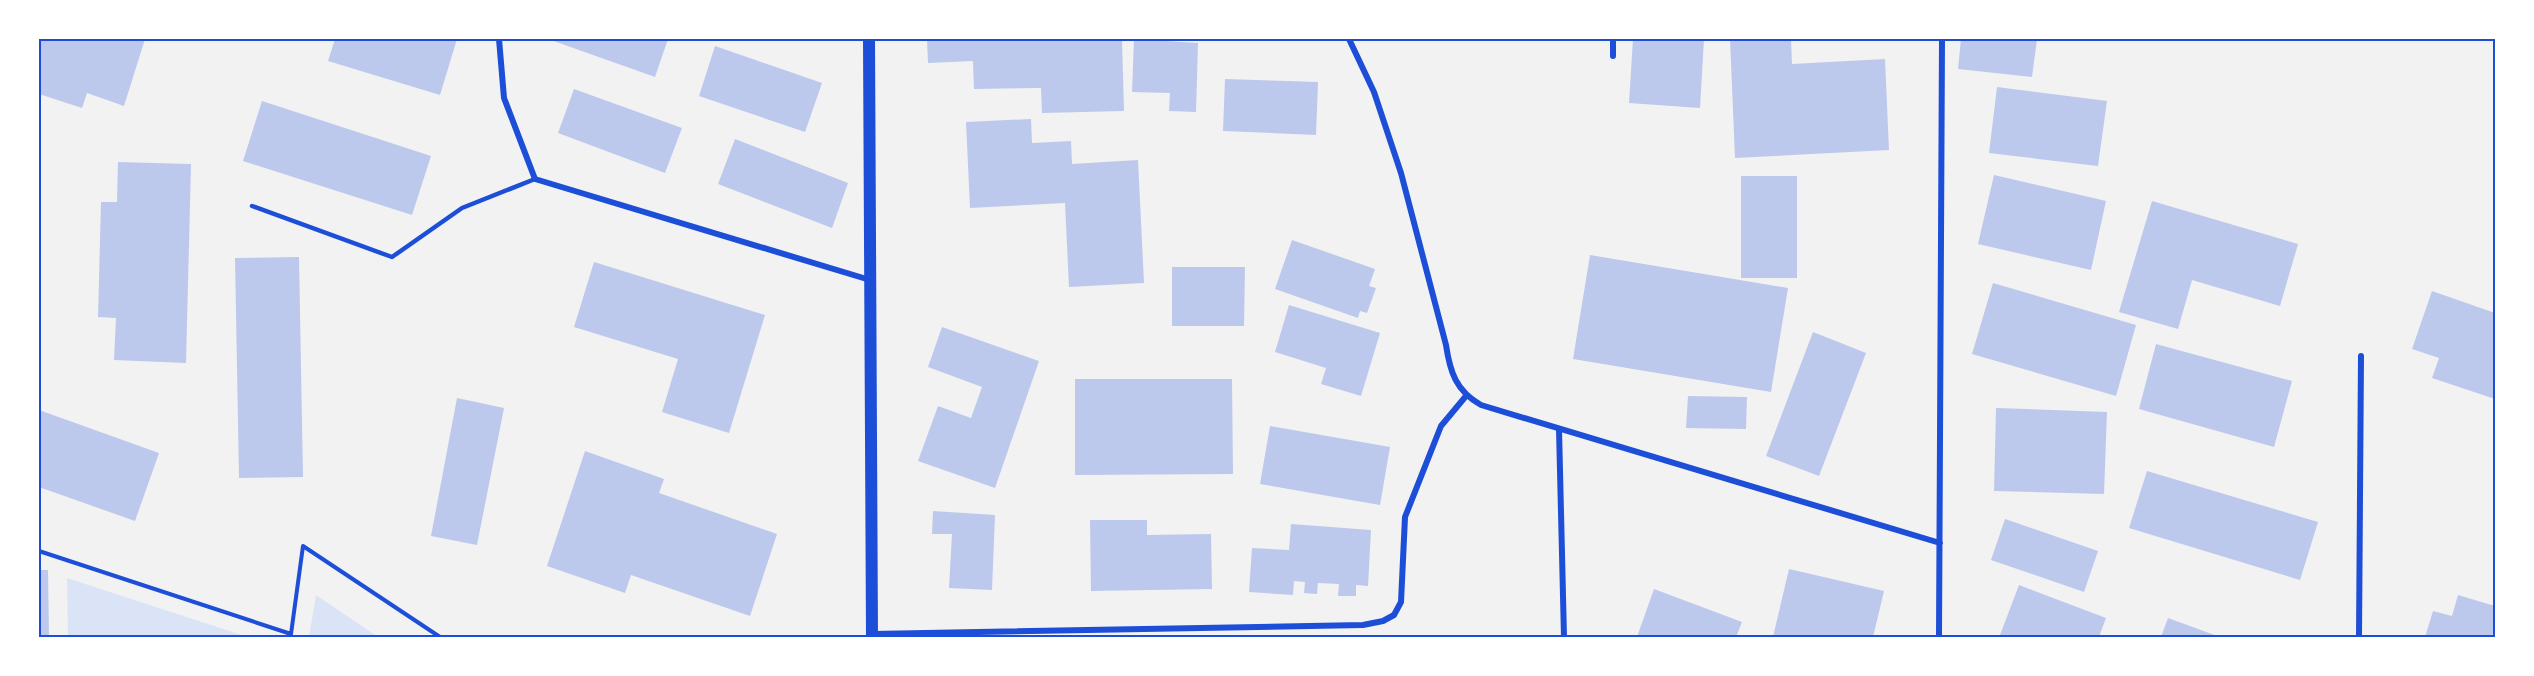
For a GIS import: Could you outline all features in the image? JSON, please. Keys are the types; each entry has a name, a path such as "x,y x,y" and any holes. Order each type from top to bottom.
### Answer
{"main road":[{"path":"869,39 872,635"}],"street":[{"path":"499,39 504,98 535,179 870,280"},
{"path":"1349,39 1374,92 1401,173 1446,345 1450,372 1466,396 1481,405 1940,543"},
{"path":"1613,39 1613,56"},
{"path":"1939,637 1942,39"},
{"path":"2359,637 2361,356"},
{"path":"872,635 1351,625 1383,621 1394,615 1401,602 1405,518 1441,426 1466,396"},
{"path":"1559,429 1564,637"}],"lane":[{"path":"252,206 392,256 462,208 535,179"}],"path":[{"path":"39,551 291,634 303,546 440,637"}],"shaded area":[{"path":"67,578 248,637 68,637"},
{"path":"316,595 378,637 309,637"}],"building":[{"path":"39,39 145,39 124,106 87,93 82,108 39,94"},
{"path":"335,39 457,39 440,95 328,61"},
{"path":"548,39 668,39 655,77"},
{"path":"927,39 1122,39 1124,111 1042,113 1041,88 974,89 973,61 928,63"},
{"path":"1134,39 1198,43 1196,112 1169,111 1170,93 1132,92"},
{"path":"1633,39 1704,39 1700,108 1629,103"},
{"path":"1730,39 1791,39 1792,64 1885,59 1889,150 1735,158"},
{"path":"1961,39 2037,39 2032,77 1958,69"},
{"path":"715,46 822,83 805,132 699,96"},
{"path":"1225,79 1318,82 1316,135 1223,131"},
{"path":"1997,87 2107,101 2098,166 1989,153"},
{"path":"574,89 682,128 665,173 558,133"},
{"path":"262,101 431,156 412,215 243,161"},
{"path":"1031,119 1032,143 1071,141 1072,164 1138,160 1144,283 1069,287 1065,203 970,208 966,122"},
{"path":"735,139 848,183 832,228 718,184"},
{"path":"118,162 191,164 186,363 114,360 116,318 98,317 101,202 117,202"},
{"path":"1994,175 2106,201 2091,270 1978,244"},
{"path":"1741,176 1797,176 1797,278 1741,278"},
{"path":"2152,201 2298,244 2280,306 2192,280 2178,329 2119,312"},
{"path":"1292,240 1375,269 1369,286 1376,288 1367,313 1360,311 1358,318 1275,289"},
{"path":"1590,255 1788,288 1771,392 1573,359"},
{"path":"299,257 303,477 239,478 235,258"},
{"path":"594,262 765,315 729,433 662,412 678,359 574,327"},
{"path":"1172,267 1245,267 1244,326 1172,326"},
{"path":"1993,283 2136,325 2116,396 1972,354"},
{"path":"2432,291 2495,313 2495,399 2432,378 2439,358 2412,349"},
{"path":"1289,305 1380,333 1361,396 1321,384 1326,368 1275,352"},
{"path":"942,327 1039,361 995,488 918,461 938,406 971,418 982,387 928,367"},
{"path":"1813,332 1866,353 1819,476 1766,456"},
{"path":"2156,344 2292,381 2274,447 2139,409"},
{"path":"1075,379 1232,379 1233,474 1075,475"},
{"path":"1688,396 1747,397 1746,429 1686,428"},
{"path":"457,398 504,408 477,545 431,536"},
{"path":"1996,408 2107,412 2104,494 1994,491"},
{"path":"39,410 159,453 135,521 39,487"},
{"path":"1270,426 1390,447 1380,505 1260,484"},
{"path":"585,451 664,479 659,493 777,534 750,616 631,575 625,593 547,566"},
{"path":"2147,471 2318,522 2300,580 2129,528"},
{"path":"933,511 995,515 992,590 949,588 952,534 932,534"},
{"path":"2005,519 2098,551 2084,592 1991,560"},
{"path":"1090,520 1147,520 1147,535 1211,534 1212,589 1091,591"},
{"path":"1291,524 1371,530 1368,586 1356,585 1356,596 1338,596 1339,584 1318,583 1317,594 1304,593 1305,582 1294,581 1293,595 1249,592 1252,548 1289,550"},
{"path":"1789,569 1884,591 1873,637 1773,637"},
{"path":"39,570 48,570 49,637 39,637"},
{"path":"2019,585 2106,618 2099,637 2000,635"},
{"path":"1654,589 1742,622 1736,637 1637,637"},
{"path":"2458,595 2495,606 2495,637 2425,637 2433,611 2452,616"},
{"path":"2168,618 2220,637 2161,637"}]}
